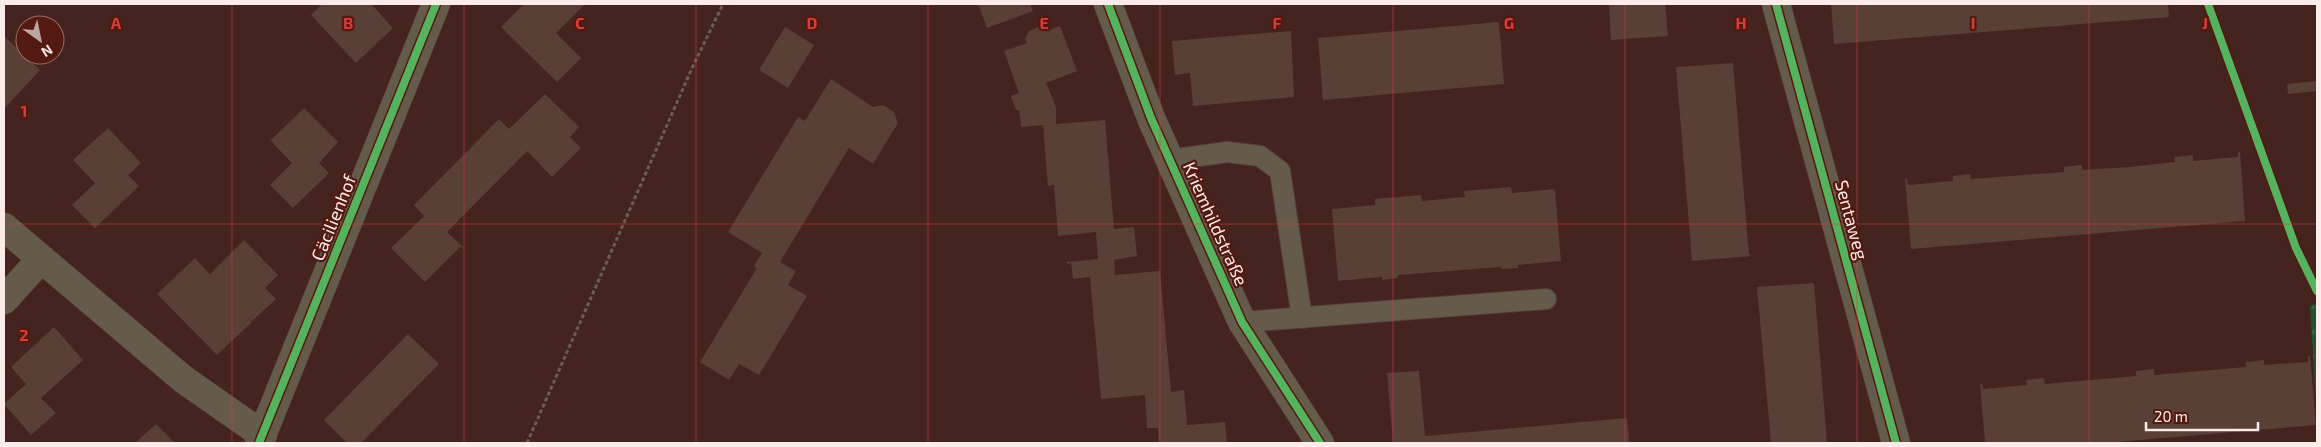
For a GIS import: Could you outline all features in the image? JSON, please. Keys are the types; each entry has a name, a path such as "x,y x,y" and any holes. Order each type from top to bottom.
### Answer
{"street":[{"name":"Cäcilienhof","path":"4,227 183,379 261,439 436,4"},
{"name":"Kriemhildstraße","path":"1108,4 1151,118 1242,322 1320,443"},
{"name":"Sentaweg","path":"1776,4 1896,443"},
{"path":"4,300 41,260"}],"lane":[{"path":"1170,160 1227,152 1260,156 1280,171 1302,318"},
{"path":"1242,322 1546,299"}],"path":[{"path":"527,443 692,66 723,4"}],"green space":[{"path":"2317,304 2317,417 2310,306"}],"building":[{"path":"322,4 371,4 393,28 356,63 311,15"},
{"path":"524,4 585,4 556,33 581,58 557,82 501,27"},
{"path":"978,4 1030,4 1033,11 987,28"},
{"path":"1609,4 1665,4 1668,36 1611,40"},
{"path":"1831,4 2168,4 2169,17 1834,44"},
{"path":"1499,22 1504,84 1323,100 1318,38"},
{"path":"1060,26 1077,71 1046,83 1056,107 1056,124 1105,120 1114,229 1134,227 1137,256 1114,260 1115,275 1160,271 1171,392 1184,390 1187,425 1225,422 1227,443 1159,443 1158,428 1147,428 1145,395 1101,399 1090,277 1073,279 1071,263 1067,264 1067,262 1098,259 1096,232 1058,236 1054,185 1048,186 1043,125 1021,127 1019,110 1016,110 1011,96 1019,93 1004,51 1027,43 1025,39 1029,31 1038,27 1047,31"},
{"path":"785,27 814,45 788,88 759,70"},
{"path":"1291,31 1294,97 1193,106 1190,73 1175,75 1172,41"},
{"path":"4,36 15,46 15,65 35,65 40,70 4,109"},
{"path":"1733,63 1749,255 1752,256 1692,261 1676,67"},
{"path":"831,79 873,107 883,105 894,112 898,123 873,164 849,148 780,262 796,271 788,285 807,296 759,375 739,364 729,380 700,362 757,268 754,266 762,253 728,232 798,117 805,121"},
{"path":"2317,81 2317,91 2288,94 2287,84"},
{"path":"545,94 579,127 570,137 581,148 552,177 527,151 447,232 464,248 460,247 425,282 391,248 424,216 414,205 499,119 509,129"},
{"path":"304,108 338,142 319,163 329,173 293,208 270,185 292,163 268,138 271,140"},
{"path":"108,128 141,163 128,175 139,186 95,228 72,205 95,183 73,160"},
{"path":"2238,152 2240,152 2245,221 1911,249 1905,179 1907,179 1908,185 1953,181 1953,176 1970,174 1971,179 2064,172 2064,167 2082,165 2082,170 2130,167 2175,162 2174,157 2193,155 2193,161 2238,157"},
{"path":"1511,187 1512,193 1555,189 1561,261 1518,265 1518,268 1501,269 1501,267 1398,275 1398,278 1382,280 1382,277 1338,281 1332,209 1375,205 1375,199 1421,195 1422,201 1465,197 1464,191"},
{"path":"244,240 278,275 265,288 276,299 252,321 246,315 252,322 217,355 157,294 195,258 213,278 210,274"},
{"path":"1814,283 1827,443 1771,443 1757,287"},
{"path":"54,327 83,360 41,398 56,413 31,435 4,404 26,384 11,367"},
{"path":"408,334 439,364 361,443 347,443 324,420"},
{"path":"2308,356 2310,356 2316,425 2104,443 1985,443 1980,384 1982,384 1983,389 2027,385 2026,380 2044,378 2045,384 2136,376 2136,371 2154,369 2154,375 2246,367 2246,362 2264,360 2264,365 2308,362"},
{"path":"1419,371 1425,436 1627,418 1629,443 1393,443 1387,373"},
{"path":"156,424 175,443 135,443"}],"cycle path":[{"path":"259,443 436,4"},
{"path":"1108,4 1151,118 1242,322 1320,443"},
{"path":"1776,4 1896,443"},
{"path":"2208,4 2296,248 2317,291"}]}
